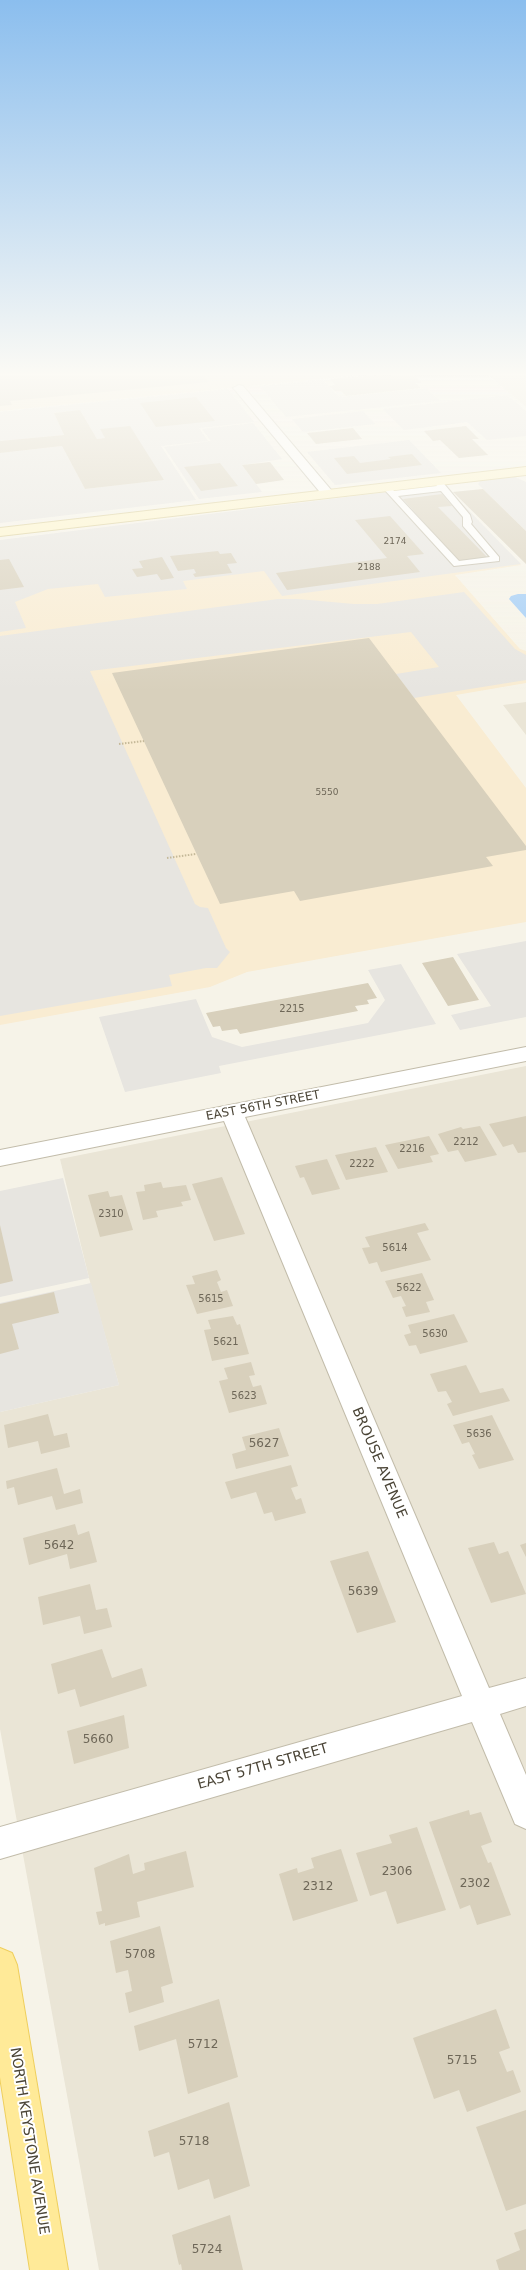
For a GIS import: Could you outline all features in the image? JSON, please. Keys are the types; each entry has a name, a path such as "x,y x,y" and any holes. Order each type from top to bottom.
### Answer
{"main road":[{"name":"NORTH KEYSTONE AVENUE","path":"0,1965 49,2270"}],"street":[{"path":"317,481 328,494"},
{"path":"0,532 328,494 390,491 465,481"},
{"name":"EAST 56TH STREET","path":"0,1158 526,1054"},
{"name":"BROUSE AVENUE","path":"232,1113 526,1813"},
{"name":"EAST 57TH STREET","path":"0,1843 526,1692"}],"lane":[{"path":"390,491 457,564 496,559 466,524 468,522 467,517 440,485"}],"path":[{"path":"119,744 144,741"},
{"path":"167,858 196,854"}],"shaded area":[{"path":"0,481 81,481 85,489 156,481 184,481 196,500 0,523"},
{"path":"187,481 254,481 262,492 199,499"},
{"path":"332,481 371,481 335,485"},
{"path":"480,482 526,482 526,531 478,484"},
{"path":"444,485 521,564 282,596 264,571 183,581 187,589 105,597 98,584 48,589 15,602 26,628 0,632 0,540"},
{"path":"446,489 521,565 455,575 520,649 526,651 526,683 456,695 526,788 526,922 247,972 210,987 0,1025 0,542"},
{"path":"464,592 515,649 526,655 526,680 414,698 396,674 439,667 411,632 90,671 195,904 200,907 208,908 226,948 230,952 217,968 206,968 169,975 172,986 0,1016 0,636 278,599 377,604"},
{"path":"526,702 526,735 503,705"},
{"path":"526,941 526,1017 460,1030 451,1015 491,1006 457,954"},
{"path":"401,964 436,1024 219,1066 221,1073 125,1092 99,1017 196,999 212,1037 242,1047 368,1023 385,1000 368,970"},
{"path":"526,1066 526,2270 99,2270 0,1729 0,1412 119,1385 89,1278 60,1159"},
{"path":"63,1178 89,1278 0,1297 0,1191"},
{"path":"91,1283 119,1385 0,1412 0,1303"}],"water":[{"path":"526,594 526,618 509,599 511,596"}],"building":[{"path":"81,481 156,481 85,489"},
{"path":"194,481 234,481 238,486 201,491"},
{"path":"254,481 277,481 256,484"},
{"path":"483,489 526,531 526,564 453,492"},
{"path":"442,494 452,506 438,507 488,558 459,562 403,499"},
{"path":"390,516 424,554 407,556 420,572 287,590 276,573 387,558 355,520"},
{"path":"218,551 220,554 231,553 237,563 227,564 232,573 195,577 193,574 196,573 194,569 178,571 170,556"},
{"path":"162,557 174,578 161,580 157,574 137,577 132,569 143,568 139,561"},
{"path":"9,559 24,587 0,590 0,560"},
{"path":"369,638 526,846 526,850 486,857 493,866 300,901 294,891 220,904 112,673"},
{"path":"453,957 479,1000 448,1006 422,963"},
{"path":"368,983 377,998 367,1000 369,1004 355,1006 358,1011 240,1034 237,1029 222,1031 220,1026 213,1027 206,1013"},
{"path":"526,1116 526,1152 518,1153 513,1144 503,1147 489,1124"},
{"path":"480,1126 497,1155 465,1162 458,1150 448,1152 438,1134 461,1127 463,1129"},
{"path":"429,1136 439,1154 430,1156 433,1162 398,1169 385,1145"},
{"path":"376,1147 388,1172 346,1180 335,1155"},
{"path":"327,1159 340,1189 312,1195 304,1177 300,1178 295,1166"},
{"path":"222,1177 245,1234 214,1241 192,1184"},
{"path":"161,1182 163,1188 186,1185 191,1200 181,1202 183,1206 156,1211 158,1217 143,1220 136,1192 145,1191 144,1185"},
{"path":"108,1191 110,1197 122,1195 133,1230 100,1237 88,1195"},
{"path":"425,1223 429,1230 417,1233 431,1260 381,1272 377,1262 369,1264 362,1248 370,1247 365,1237"},
{"path":"0,1225 13,1281 0,1284"},
{"path":"217,1270 221,1280 217,1282 221,1292 227,1290 233,1306 197,1314 186,1285 195,1284 192,1276"},
{"path":"422,1273 434,1300 426,1302 430,1312 406,1317 402,1307 406,1306 401,1296 393,1298 385,1281"},
{"path":"54,1292 59,1313 12,1324 19,1349 0,1354 0,1304"},
{"path":"454,1314 468,1342 420,1354 416,1345 409,1346 404,1335 411,1333 408,1325"},
{"path":"233,1316 237,1325 240,1324 249,1354 212,1361 204,1330 211,1329 208,1320"},
{"path":"251,1362 255,1375 249,1376 253,1387 261,1385 267,1404 229,1413 219,1381 228,1379 224,1368"},
{"path":"466,1365 480,1393 503,1388 510,1401 453,1416 447,1404 452,1402 446,1391 438,1392 430,1374"},
{"path":"48,1414 54,1436 67,1433 70,1447 41,1454 38,1441 8,1448 4,1425"},
{"path":"492,1415 514,1460 479,1469 472,1455 475,1454 469,1442 462,1444 453,1425"},
{"path":"279,1428 289,1456 236,1469 232,1454 246,1450 242,1437"},
{"path":"291,1465 298,1486 291,1488 296,1500 301,1498 306,1513 275,1521 272,1512 264,1514 256,1492 231,1499 225,1482"},
{"path":"57,1468 64,1494 80,1489 83,1503 56,1510 52,1496 18,1505 14,1487 7,1489 6,1481"},
{"path":"75,1524 78,1535 89,1531 97,1562 70,1569 67,1554 29,1565 23,1538"},
{"path":"494,1542 499,1554 508,1551 526,1594 491,1603 468,1548"},
{"path":"526,1543 526,1557 520,1545"},
{"path":"368,1551 396,1622 357,1633 330,1561"},
{"path":"90,1584 96,1610 107,1608 112,1627 84,1634 80,1616 43,1625 38,1597"},
{"path":"102,1649 112,1678 142,1668 147,1686 80,1707 75,1689 58,1694 51,1664"},
{"path":"124,1715 129,1748 74,1764 67,1731"},
{"path":"469,1810 470,1815 481,1812 492,1842 481,1846 488,1863 491,1862 511,1915 477,1925 470,1905 460,1909 429,1822"},
{"path":"417,1827 446,1910 397,1924 386,1891 370,1896 356,1853 392,1843 389,1835"},
{"path":"341,1849 358,1901 293,1921 279,1874 297,1868 298,1873 314,1868 311,1858"},
{"path":"186,1851 194,1887 137,1902 140,1917 105,1926 105,1923 99,1925 96,1912 102,1911 94,1868 129,1854 133,1874 145,1870 144,1863"},
{"path":"160,1926 173,1983 161,1987 164,2002 129,2013 125,1993 132,1991 128,1970 116,1973 110,1941"},
{"path":"219,1999 238,2077 188,2094 176,2039 139,2051 134,2026"},
{"path":"496,2009 510,2048 499,2052 507,2072 513,2070 521,2092 467,2112 459,2090 434,2099 413,2038"},
{"path":"229,2102 250,2186 214,2199 209,2179 178,2190 169,2152 154,2157 148,2131"},
{"path":"526,2110 526,2204 506,2211 476,2127"},
{"path":"230,2215 243,2270 182,2270 181,2264 179,2265 172,2235"},
{"path":"526,2229 526,2270 499,2270 496,2260 520,2250 514,2233"}]}
